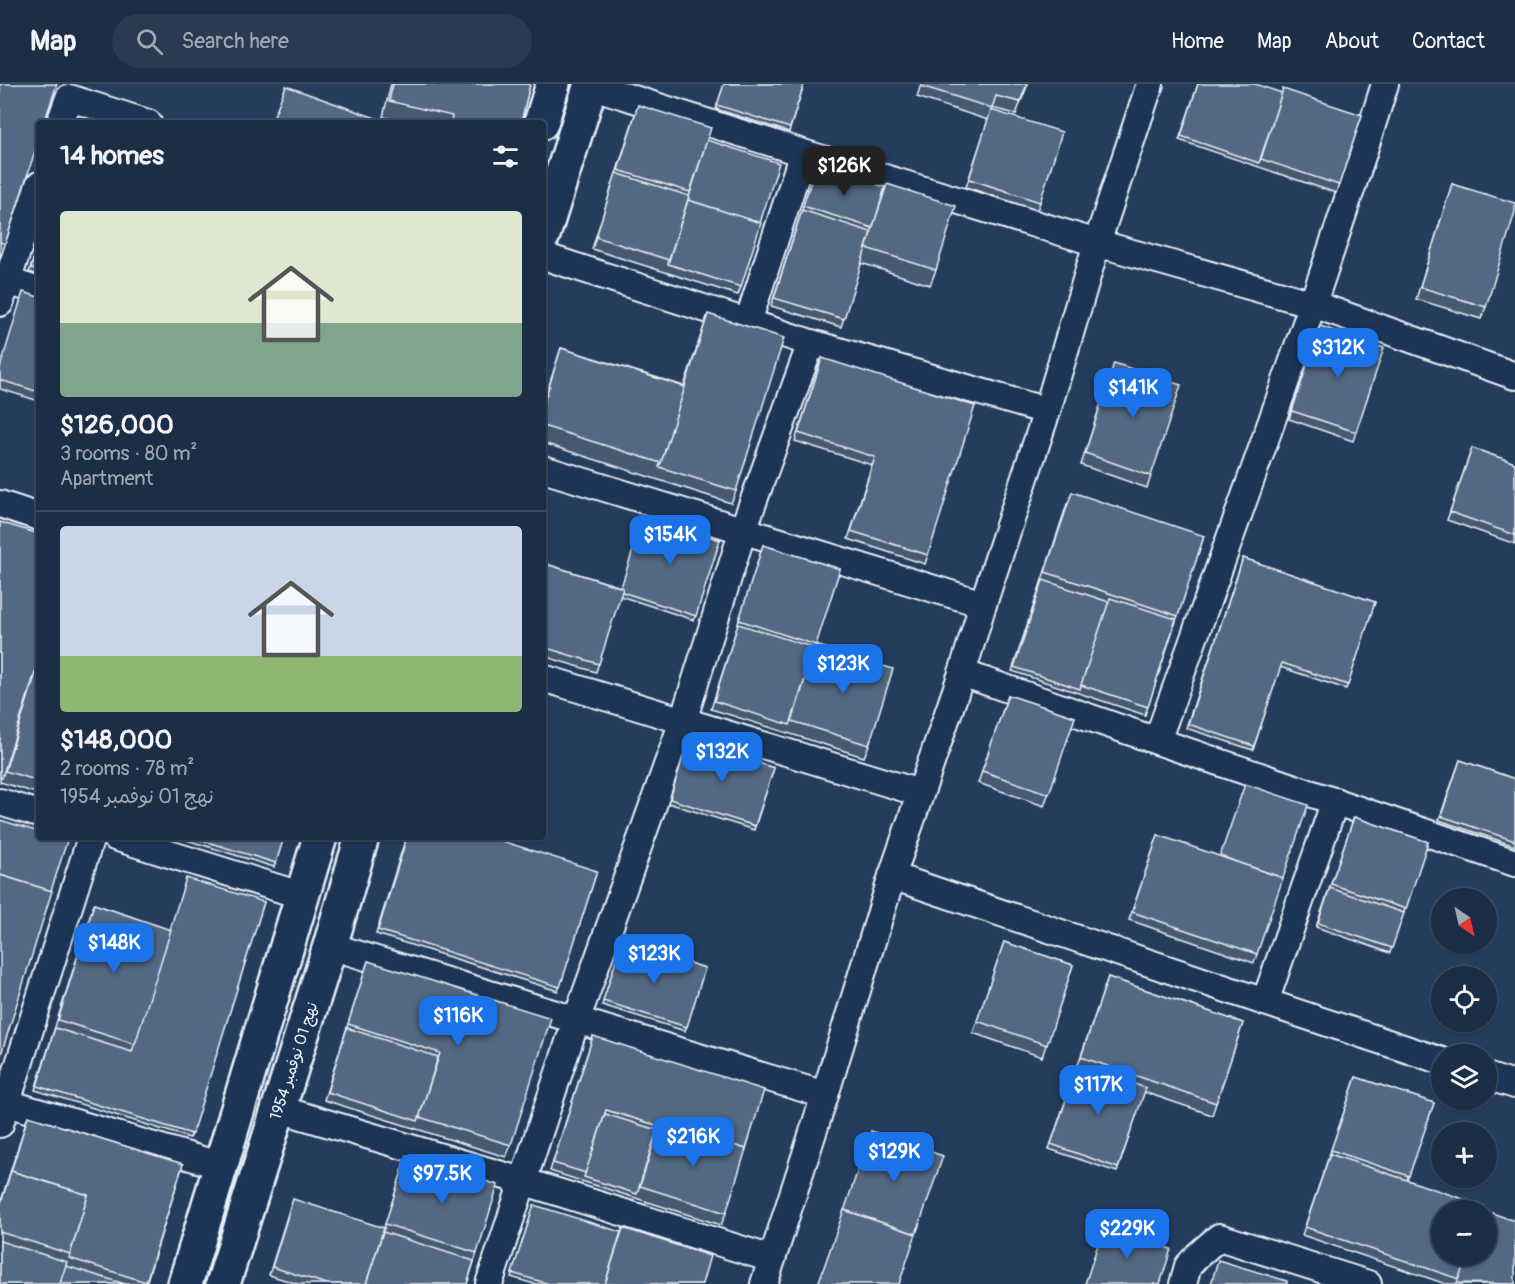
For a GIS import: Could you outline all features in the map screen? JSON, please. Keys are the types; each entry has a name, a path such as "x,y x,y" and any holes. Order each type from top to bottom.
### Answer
{"main road":[{"path":"543,120 553,84"},
{"path":"546,225 590,85"},
{"path":"185,1284 319,840"},
{"name":"نهج 01 نوفمبر 1954","path":"226,1283 361,840"}],"street":[{"path":"764,1284 892,876 962,674 1047,411 1097,243 1150,84"},
{"path":"1157,741 1313,304 1385,84"},
{"path":"590,85 1097,243 1313,304 1515,376"},
{"path":"61,120 69,98 139,120"},
{"path":"748,322 803,153"},
{"path":"36,194 3,292 36,291"},
{"path":"546,257 811,343 1047,411"},
{"path":"489,1284 576,1021 683,721 743,530 811,343"},
{"path":"546,470 983,604"},
{"path":"0,504 36,516"},
{"path":"962,674 1515,862"},
{"path":"546,679 920,793"},
{"path":"1265,1002 1335,801"},
{"path":"0,802 36,813"},
{"path":"90,840 2,1109 222,1166"},
{"path":"125,840 303,896"},
{"path":"892,876 1431,1057"},
{"path":"330,946 825,1095"},
{"path":"1497,1079 1515,1085"},
{"path":"279,1109 522,1181 772,1259"},
{"path":"1183,1284 1188,1266 1219,1237 1368,1284"}],"building":[{"path":"0,84 57,84 45,120 36,120 36,148 5,244 0,242"},
{"path":"393,84 530,84 522,120 451,120 452,116 389,101"},
{"path":"724,84 804,84 790,128 717,105"},
{"path":"922,84 1027,84 1020,102 996,96 992,108 921,86"},
{"path":"1198,84 1255,84 1282,93 1259,163 1181,136"},
{"path":"286,86 381,120 272,120"},
{"path":"1283,89 1362,115 1339,185 1261,159"},
{"path":"638,105 711,128 690,192 618,170"},
{"path":"991,110 1062,132 1040,202 969,179"},
{"path":"78,115 94,120 77,120"},
{"path":"707,140 779,163 760,223 688,200"},
{"path":"816,166 885,187 873,228 803,206"},
{"path":"616,173 689,196 669,260 596,237"},
{"path":"887,184 956,206 936,270 866,248"},
{"path":"1452,184 1515,203 1515,212 1486,307 1420,287"},
{"path":"688,200 761,223 741,287 668,264"},
{"path":"802,210 871,232 844,319 774,298"},
{"path":"36,252 36,270 31,268"},
{"path":"23,292 36,296 36,391 0,380 0,368"},
{"path":"708,314 784,338 736,491 659,467"},
{"path":"1320,326 1384,348 1356,432 1292,411"},
{"path":"561,348 685,387 661,463 546,427 546,396"},
{"path":"822,358 975,406 928,555 851,531 875,457 798,433"},
{"path":"1114,363 1181,385 1151,476 1085,453"},
{"path":"1472,448 1515,463 1515,535 1450,512"},
{"path":"1072,492 1204,536 1178,616 1045,572"},
{"path":"644,516 720,540 696,616 622,592 621,587"},
{"path":"0,522 36,533 36,670 2,778 0,778"},
{"path":"763,545 840,569 816,645 739,620"},
{"path":"1243,558 1375,602 1348,685 1282,663 1254,746 1188,724"},
{"path":"546,564 623,588 599,664 546,648"},
{"path":"1043,580 1109,602 1080,689 1014,667"},
{"path":"1110,598 1176,619 1148,707 1081,685"},
{"path":"738,624 815,648 790,725 714,701"},
{"path":"816,645 893,669 869,745 792,721"},
{"path":"36,673 36,780 5,771"},
{"path":"1008,695 1075,717 1049,794 982,771"},
{"path":"688,741 774,768 755,826 670,799"},
{"path":"1460,760 1515,779 1515,841 1441,816"},
{"path":"1245,784 1308,805 1283,878 1220,856"},
{"path":"1354,817 1428,842 1406,909 1331,884"},
{"path":"0,820 36,831 36,840 67,841 51,891 0,875"},
{"path":"1158,835 1283,878 1257,954 1132,912"},
{"path":"201,840 283,840 276,863"},
{"path":"406,840 499,840 597,871 560,987 378,930"},
{"path":"0,875 52,891 0,1058"},
{"path":"186,878 264,902 192,1134 37,1086 55,1028 132,1052"},
{"path":"1330,888 1404,913 1392,948 1318,923"},
{"path":"94,904 171,930 135,1044 58,1020"},
{"path":"622,942 705,968 687,1027 603,1001"},
{"path":"1004,942 1073,965 1047,1045 977,1021"},
{"path":"368,961 551,1018 511,1145 419,1117 440,1053 348,1024"},
{"path":"1108,977 1243,1023 1216,1103 1081,1057"},
{"path":"347,1028 438,1057 418,1121 327,1092"},
{"path":"593,1036 764,1090 746,1149 660,1123 659,1126 606,1110 586,1173 553,1163"},
{"path":"1078,1065 1146,1088 1118,1168 1051,1144"},
{"path":"1356,1077 1431,1102 1432,1110 1409,1176 1331,1150"},
{"path":"605,1114 657,1130 637,1194 584,1177"},
{"path":"28,1116 183,1164 146,1282 69,1258 88,1195 11,1171"},
{"path":"660,1123 746,1149 726,1213 640,1186"},
{"path":"871,1131 943,1156 916,1234 844,1210"},
{"path":"1330,1154 1466,1200 1431,1200 1431,1266 1464,1266 1459,1279 1305,1227"},
{"path":"407,1156 498,1185 477,1253 385,1224"},
{"path":"11,1171 88,1195 70,1254 0,1232 0,1206"},
{"path":"293,1199 384,1228 366,1284 327,1284 272,1267"},
{"path":"534,1205 621,1232 605,1284 549,1284 512,1273"},
{"path":"844,1210 916,1234 899,1284 818,1284"},
{"path":"1497,1215 1515,1221 1515,1284 1457,1283 1463,1266 1497,1266"},
{"path":"1104,1226 1171,1249 1160,1284 1085,1284"},
{"path":"623,1228 710,1256 702,1284 605,1284"},
{"path":"383,1232 474,1261 467,1284 366,1284"},
{"path":"0,1241 67,1262 60,1284 0,1284"},
{"path":"1218,1260 1287,1281 1287,1284 1211,1284"},
{"path":"66,1266 125,1284 60,1284"}]}
